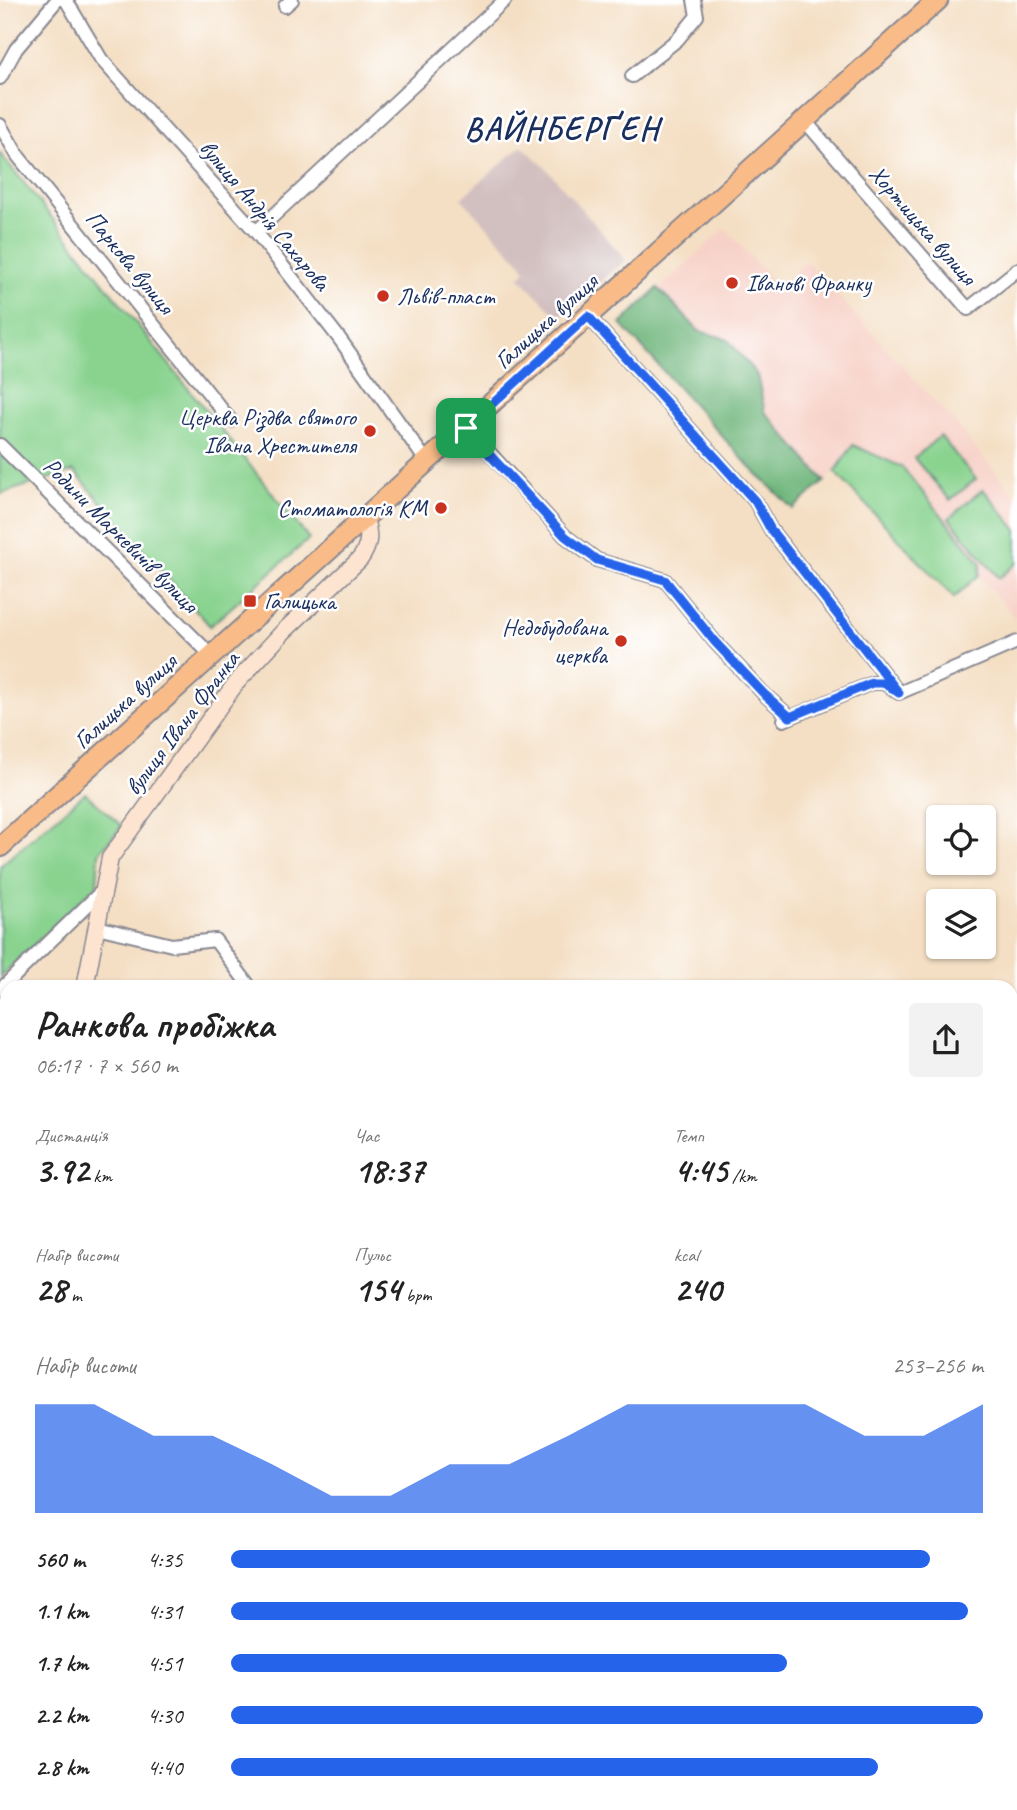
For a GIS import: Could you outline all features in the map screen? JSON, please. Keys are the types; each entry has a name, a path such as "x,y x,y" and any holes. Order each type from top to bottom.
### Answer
{"main road":[{"name":"Галицька вулиця","path":"0,847 938,0"}],"street":[{"path":"0,78 16,49 57,0"},
{"name":"вулиця Андрія Сахарова","path":"66,0 101,59 256,232 339,338 427,462"},
{"path":"256,232 505,0"},
{"path":"632,76 678,39 698,16 694,0"},
{"name":"Хортицька вулиця","path":"805,121 968,309 1017,270"},
{"name":"Паркова вулиця","path":"0,125 18,156 231,421"},
{"path":"588,316 755,501 771,530 899,693"},
{"path":"466,428 565,536 597,560 665,580 715,642 787,718 872,683 884,683 899,693"},
{"name":"Родини Маркевичів вулиця","path":"0,445 212,656"},
{"name":"вулиця Івана Франка","path":"86,980 110,858 236,683 284,631 364,553 368,547 369,536 365,519"},
{"path":"899,693 1017,642"},
{"path":"10,980 104,889"},
{"path":"97,927 172,945 215,940 245,980"}],"shaded area":[{"path":"522,146 545,167 626,260 559,318 519,277 526,271 522,264 461,198"},
{"path":"725,228 778,287 806,261 951,419 1017,497 1017,620 979,576 954,598 835,472 793,509 749,466 621,324"}],"green space":[{"path":"0,153 309,539 210,626 74,471 0,494"},
{"path":"658,288 699,331 727,339 757,375 765,412 825,481 793,509 749,466 621,324"},
{"path":"940,436 976,479 950,500 914,458"},
{"path":"853,445 902,467 981,563 979,575 954,598 835,472"},
{"path":"983,489 1017,530 1017,563 999,578 949,518"},
{"path":"85,793 122,826 99,853 97,885 0,977 0,866"}],"place":[{"name":"Іванові Франку","path":"732,283"},
{"name":"Львів-пласт","path":"383,296"},
{"name":"Церква Різдва святого Івана Хрестителя","path":"370,431"},
{"name":"Стоматологія KM","path":"441,508"},
{"name":"Галицька","path":"250,601"},
{"name":"Недобудована церква","path":"621,641"}],"district":[{"name":"ВАЙНБЕРҐЕН","path":"562,128"}],"route":[{"path":"588,316 755,501 771,530 899,693 884,683 872,683 790,717 765,695 715,642 665,580 597,560 565,536 466,428 588,316"}]}
